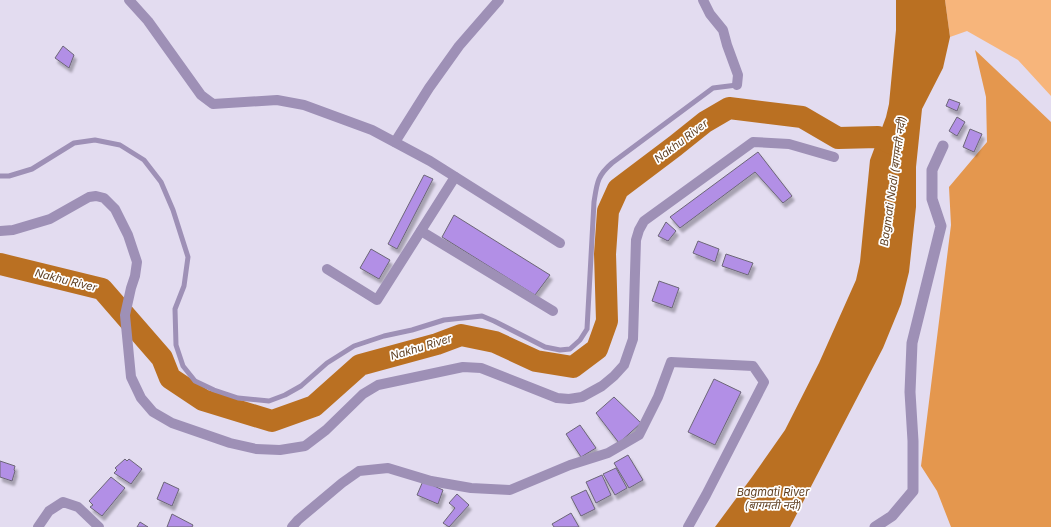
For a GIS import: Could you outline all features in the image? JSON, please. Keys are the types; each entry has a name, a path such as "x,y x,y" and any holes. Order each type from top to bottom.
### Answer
{"street":[{"path":"129,0 148,21 201,95 213,104 277,100 304,105 372,130 430,161 560,243"},
{"path":"395,142 429,88 458,46 499,0"},
{"path":"703,0 710,14 723,30 738,75 736,85"},
{"path":"0,231 13,230 50,218 89,198 96,196 104,198 115,209 128,235 137,262 125,315 131,377 141,398 153,412 172,423 230,443 256,449 280,450 305,446 326,430 363,394 378,385 463,367 481,368 557,398 569,399 582,397 602,386 624,365 633,339 636,240 644,220 753,142 789,144 834,157"},
{"path":"875,527 892,516 913,491 913,441 910,392 912,343 940,226 932,199 932,170 943,146"},
{"path":"327,269 377,300 455,177"},
{"path":"421,231 553,311"},
{"path":"292,527 298,520 342,483 359,471 388,468 431,481 471,488 510,490 570,464 608,452 639,435 658,397 671,362 753,366 764,382 688,527"},
{"path":"38,527 49,511 63,502 78,507 99,527"}],"lane":[{"path":"0,176 9,176 32,169 74,143 95,140 120,145 144,160 161,182 173,210 188,257 184,286 175,309 176,345 183,366 196,381 214,390 238,398 270,401 301,386 328,363 354,346 384,336 412,330 444,320 482,316 545,347 560,350 570,348 580,340 587,329 594,202 597,184 602,172 713,88 736,85"}],"shaded area":[{"path":"945,0 1051,0 1051,96 1018,60 967,31 950,37"},
{"path":"975,50 1051,122 1051,527 951,527 937,491 921,466 951,225 949,187 987,142 986,97"}],"water":[{"name":"Bagmati River (बागमती नदी)","path":"896,0 945,0 950,37 943,68 922,109 916,167 916,207 909,272 901,304 883,348 790,527 715,527 785,430 819,363 856,280 860,262 870,160 886,117 889,104 896,30"}],"building":[{"path":"63,46 74,55 69,68 55,58"},
{"path":"949,99 960,103 957,111 946,106"},
{"path":"957,117 965,122 957,136 949,131"},
{"path":"970,129 982,134 974,152 963,147"},
{"path":"758,152 792,196 783,203 755,172 680,228 670,217"},
{"path":"424,175 433,179 397,249 388,244"},
{"path":"454,215 550,275 535,295 442,237"},
{"path":"666,222 676,231 668,241 658,236"},
{"path":"698,241 719,249 715,262 693,253"},
{"path":"371,249 390,260 379,279 360,268"},
{"path":"726,254 753,263 748,275 722,266"},
{"path":"659,281 679,288 672,308 652,301"},
{"path":"714,379 741,392 715,445 688,432"},
{"path":"614,397 641,423 619,443 596,413"},
{"path":"580,425 596,448 581,457 566,434"},
{"path":"628,455 643,480 629,488 614,463"},
{"path":"125,459 127,461 129,459 142,469 131,484 114,473 117,470 115,468"},
{"path":"0,461 15,466 12,481 0,477"},
{"path":"616,468 627,488 615,495 603,474"},
{"path":"602,475 611,495 596,503 586,482"},
{"path":"111,477 125,488 102,516 90,507 93,505 89,501"},
{"path":"423,481 443,490 438,504 417,495"},
{"path":"164,482 179,489 172,506 157,499"},
{"path":"586,490 595,509 581,516 571,497"},
{"path":"457,494 469,505 449,527 443,523 455,508 449,503"},
{"path":"571,513 579,527 554,527 552,524"},
{"path":"172,514 193,525 192,527 167,527"},
{"path":"140,522 148,527 137,527"}],"waterway":[{"name":"Nakhu River","path":"0,264 102,289 162,358 170,378 203,400 272,421 314,406 360,365 437,344 461,335 495,342 536,361 573,367 597,349 607,321 605,254 608,211 618,189 705,122 729,108 802,117 838,138 878,137 898,146"}],"water label":[{"name":"Bagmati Nadi (बागमती नदी)","path":"893,181"}]}
